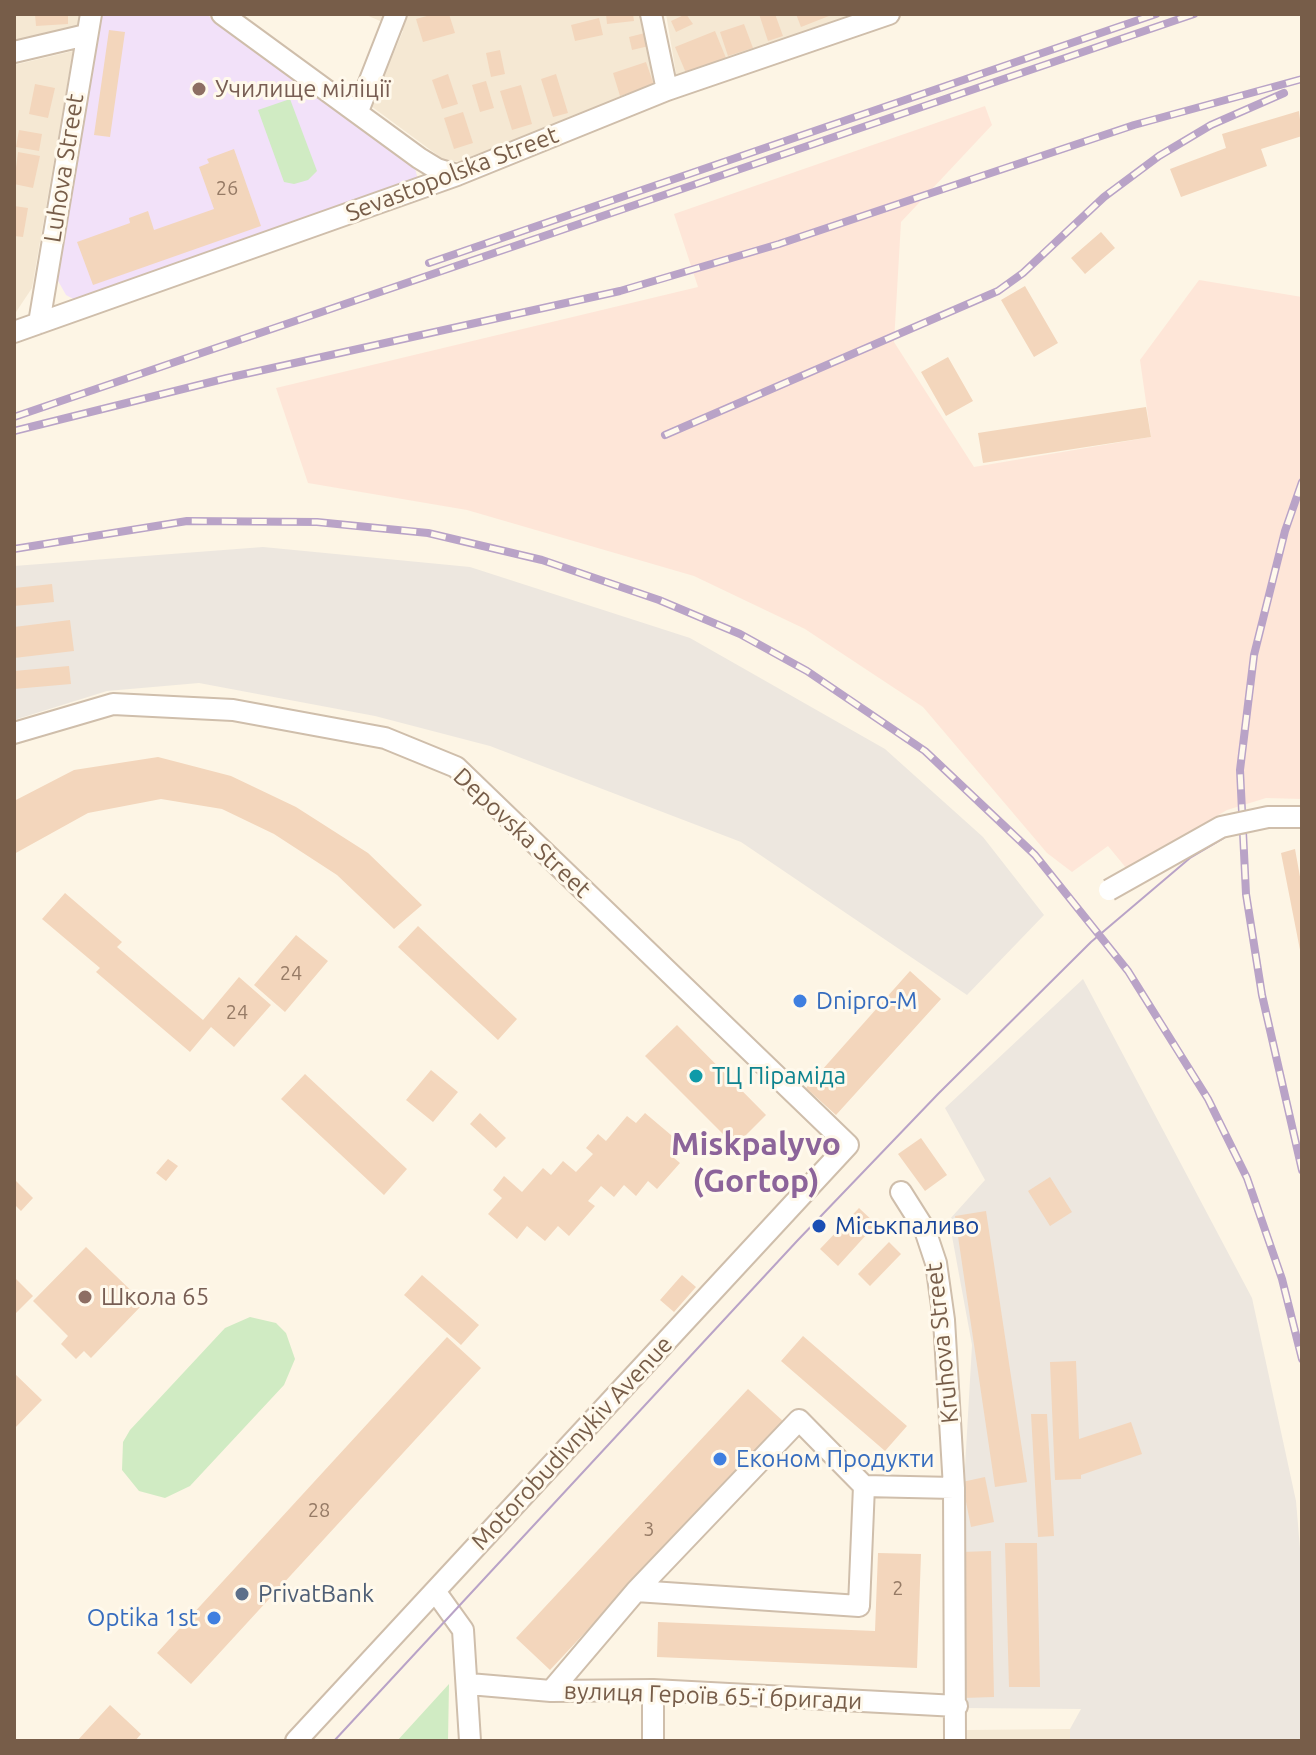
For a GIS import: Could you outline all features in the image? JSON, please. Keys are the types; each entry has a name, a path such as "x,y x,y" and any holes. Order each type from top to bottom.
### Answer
{"street":[{"name":"Luhova Street","path":"39,323 91,14"},
{"path":"222,14 419,158 437,169 457,175"},
{"path":"252,14 254,36"},
{"path":"358,111 396,14"},
{"path":"651,14 667,90"},
{"name":"Sevastopolska Street","path":"14,332 457,175 667,90 889,14"},
{"path":"14,52 86,35"},
{"name":"Depovska Street","path":"14,733 113,704 233,710 385,738 456,767 848,1145"},
{"path":"1109,890 1221,827 1268,817 1302,817"},
{"name":"Motorobudivnykiv Avenue","path":"296,1741 848,1145"},
{"name":"Kruhova Street","path":"901,1192 925,1230 936,1263 944,1320 954,1488 955,1741"},
{"path":"551,1691 636,1591 799,1420 864,1486 954,1488"},
{"path":"636,1591 859,1606 864,1486"},
{"path":"435,1591 463,1630 469,1684 470,1741"},
{"name":"вулиця Героїв 65-ї бригади","path":"469,1684 551,1691 653,1690 957,1706"},
{"path":"653,1690 653,1741"}],"shaded area":[{"path":"14,14 80,14 77,30 14,42"},
{"name":"Училище міліції","path":"102,14 206,14 414,164 418,180 79,302 66,295 57,279"},
{"path":"364,14 645,14 660,87 461,162 444,160 371,106 403,31"},
{"path":"666,14 864,14 677,79"},
{"path":"73,51 32,288 14,315 14,65"},
{"path":"985,106 992,125 901,222 894,342 974,467 1151,437 1140,360 1199,280 1302,297 1302,799 1266,798 1227,810 1127,869 1108,846 1072,872 1047,853 923,707 805,629 694,576 467,510 308,483 276,388 698,287 674,214"},
{"path":"263,547 470,567 690,638 885,749 983,837 1044,915 967,995 741,842 490,746 375,716 199,683 107,691 14,720 14,566"},
{"path":"1083,979 1252,1298 1296,1501 1302,1572 1302,1741 1070,1741 1070,1729 1081,1709 964,1708 961,1537 972,1345 949,1220 985,1180 945,1108"},
{"path":"1070,1729 1070,1741 967,1741 967,1730"}],"green space":[{"path":"290,99 317,171 308,180 294,184 284,182 258,110"},
{"path":"250,1317 276,1323 286,1333 295,1359 284,1385 190,1486 165,1498 139,1491 122,1470 123,1442 130,1430 225,1328"},
{"path":"449,1684 448,1741 397,1741"}],"building":[{"path":"35,14 68,14 68,24 36,26"},
{"path":"449,14 455,33 423,42 416,19"},
{"path":"606,14 633,14 634,21 607,24"},
{"path":"686,14 693,24 676,32 671,21"},
{"path":"759,14 775,14 783,36 768,41"},
{"path":"796,14 834,14 801,27"},
{"path":"599,18 603,35 575,41 571,25"},
{"path":"744,24 753,48 728,56 720,32"},
{"path":"109,30 125,32 110,137 94,135"},
{"path":"715,31 726,58 686,73 675,47"},
{"path":"645,33 649,46 632,50 629,37"},
{"path":"500,50 505,74 491,77 486,53"},
{"path":"646,62 654,85 620,96 613,73"},
{"path":"448,74 458,104 442,109 432,80"},
{"path":"556,74 568,113 553,117 541,79"},
{"path":"486,81 494,108 480,112 472,85"},
{"path":"35,84 55,88 48,118 29,114"},
{"path":"521,85 532,124 512,130 500,91"},
{"path":"1299,111 1302,136 1261,149 1267,166 1181,197 1170,169 1226,148 1222,134"},
{"path":"463,112 473,143 454,149 444,118"},
{"path":"19,130 42,134 39,151 16,147"},
{"path":"234,149 261,226 93,285 77,242 130,223 129,218 148,211 154,230 214,209 199,167 209,163 207,159"},
{"path":"18,152 40,156 33,188 14,184"},
{"path":"14,206 28,208 23,237 14,236"},
{"path":"1101,232 1115,248 1085,274 1071,258"},
{"path":"1025,286 1058,343 1034,357 1001,300"},
{"path":"948,357 973,401 946,416 921,372"},
{"path":"1146,407 1151,437 983,463 978,433"},
{"path":"52,584 54,602 14,606 14,588"},
{"path":"70,620 74,651 14,658 14,627"},
{"path":"69,666 71,684 14,689 14,671"},
{"path":"158,757 231,776 296,807 368,853 422,905 394,929 337,875 274,834 222,809 161,799 88,813 14,854 14,801 74,770"},
{"path":"1295,849 1302,888 1301,955 1281,853"},
{"path":"65,893 122,942 117,947 203,1020 239,977 271,1005 234,1047 211,1027 190,1052 96,972 100,968 42,919"},
{"path":"418,926 517,1019 498,1040 398,947"},
{"path":"296,935 328,961 285,1012 254,985"},
{"path":"910,971 941,999 836,1115 806,1088"},
{"name":"ТЦ Піраміда","path":"677,1025 766,1115 735,1146 645,1056"},
{"path":"431,1070 458,1092 433,1122 406,1100"},
{"path":"305,1074 407,1169 384,1195 281,1099"},
{"path":"480,1113 506,1138 496,1148 470,1124"},
{"path":"645,1113 684,1146 674,1158 680,1163 657,1189 648,1181 636,1196 624,1185 614,1197 601,1186 588,1201 595,1206 569,1236 558,1226 545,1241 527,1226 517,1239 488,1214 502,1198 493,1190 504,1176 522,1192 543,1168 551,1175 563,1161 576,1172 593,1154 586,1148 598,1134 606,1141 627,1116 636,1123"},
{"path":"921,1138 947,1175 925,1191 898,1154"},
{"path":"168,1159 178,1166 166,1181 156,1173"},
{"path":"1050,1177 1072,1212 1050,1226 1028,1191"},
{"path":"14,1179 33,1198 21,1211 14,1204"},
{"path":"859,1208 876,1224 838,1266 820,1249"},
{"path":"986,1211 1027,1482 995,1487 955,1216"},
{"path":"889,1242 901,1254 870,1286 858,1274"},
{"path":"86,1247 144,1303 91,1358 84,1351 76,1359 61,1344 68,1336 33,1301"},
{"path":"422,1275 479,1325 461,1345 404,1295"},
{"path":"682,1275 696,1287 674,1312 660,1300"},
{"path":"14,1277 33,1296 14,1315"},
{"path":"803,1336 907,1426 885,1451 781,1361"},
{"path":"447,1337 481,1368 191,1684 157,1653"},
{"path":"1076,1361 1079,1439 1131,1422 1142,1454 1081,1475 1081,1479 1055,1480 1050,1362"},
{"path":"14,1373 42,1400 14,1429"},
{"path":"748,1389 783,1421 550,1670 516,1638"},
{"path":"1031,1414 1047,1414 1054,1536 1038,1537"},
{"path":"985,1477 994,1522 971,1527 962,1482"},
{"path":"1005,1543 1037,1543 1040,1687 1009,1687"},
{"path":"991,1551 994,1697 963,1698 960,1552"},
{"path":"878,1553 921,1554 917,1668 657,1657 658,1622 875,1631"},
{"path":"110,1705 141,1734 135,1741 77,1741"}],"tram line":[{"path":"334,1741 797,1241 938,1094 1091,942 1190,858 1229,835 1263,825 1302,828"}],"railway":[{"path":"429,263 1156,14"},
{"path":"14,417 1194,14"},
{"path":"14,431 227,378 620,291 779,244 1134,125 1302,79"},
{"path":"665,435 998,291 1023,273 1104,197 1159,156 1211,125 1284,93"},
{"path":"1302,482 1285,531 1254,655 1240,770 1246,894 1262,995 1302,1170"},
{"path":"14,549 187,521 317,522 428,533 542,560 659,600 740,634 807,671 925,751 1035,855 1128,971 1208,1099 1247,1178 1282,1279 1302,1359"}],"place":[{"name":"Училище міліції","path":"199,89"},
{"name":"Dnipro-M","path":"800,1001"},
{"name":"ТЦ Піраміда","path":"696,1076"},
{"name":"Міськпаливо","path":"819,1226"},
{"name":"Школа 65","path":"85,1297"},
{"name":"Економ Продукти","path":"720,1459"},
{"name":"PrivatBank","path":"242,1594"},
{"name":"Оptika 1st","path":"214,1618"}],"district":[{"name":"Miskpalyvo (Gortop)","path":"756,1162"}]}
